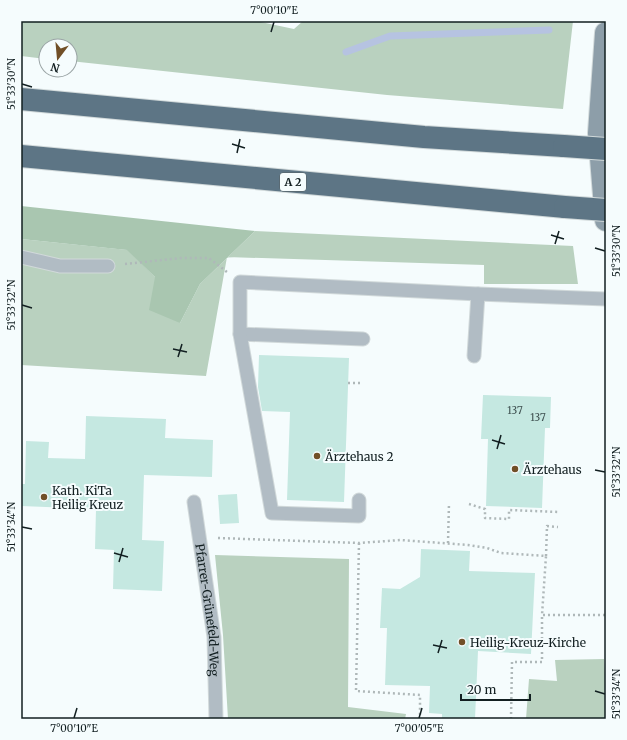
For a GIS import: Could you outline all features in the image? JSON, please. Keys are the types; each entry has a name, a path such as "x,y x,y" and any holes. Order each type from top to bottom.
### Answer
{"highway":[{"path":"21,99 424,137 606,149"},
{"name":"A 2","path":"21,156 606,210"}],"main road":[{"path":"606,33 599,133 606,220"}],"lane":[{"path":"21,257 60,266 108,266"},
{"path":"359,500 359,516 272,513 240,334 240,282 606,299"},
{"path":"474,356 478,294"},
{"path":"240,334 363,339"},
{"name":"Pfarrer-Grünefeld-Weg","path":"194,502 214,637 216,719"}],"path":[{"path":"108,266 181,258 209,258 240,282"},
{"path":"348,383 362,383"},
{"path":"448,543 449,503"},
{"path":"469,504 485,509 485,518 509,519 509,510 559,512"},
{"path":"511,719 512,662 542,662 542,615 547,526 558,527"},
{"path":"200,537 359,543 401,540 448,543 487,548 501,553 546,556"},
{"path":"359,543 356,690 420,695 420,719"},
{"path":"542,615 606,615"}],"green space":[{"path":"21,21 256,21 294,29 303,21 573,21 563,109 387,95 78,62 78,38 38,38 38,58 21,56"},
{"path":"21,206 255,231 200,284 180,323 149,310 155,277 127,250 21,239"},
{"path":"255,231 573,246 578,284 484,284 484,265 228,257"},
{"path":"21,239 128,250 155,277 180,323 200,284 227,258 206,376 21,365"},
{"path":"215,555 349,559 348,707 406,714 405,719 228,719 223,635"},
{"path":"604,659 606,719 526,719 529,679 557,681 555,660"}],"building":[{"name":"Ärztehaus 2","path":"259,355 349,358 344,502 287,500 290,412 262,411 258,387"},
{"name":"Ärztehaus","path":"483,395 551,397 550,428 545,428 542,508 486,506 488,439 481,439"},
{"name":"Kath. KiTa Heilig Kreuz","path":"86,416 166,419 165,438 213,440 212,477 144,475 142,540 164,541 162,591 113,589 114,550 95,549 96,509 21,506 21,484 25,484 26,441 49,442 48,458 85,459"},
{"path":"237,494 239,523 220,524 218,495"},
{"name":"Heilig-Kreuz-Kirche","path":"421,549 470,551 469,571 535,573 531,654 478,651 475,719 442,719 442,714 429,713 430,686 385,685 387,628 380,628 382,588 400,589 420,577"}],"waterway":[{"path":"346,52 390,36 549,30"}],"place":[{"name":"Ärztehaus 2","path":"317,456"},
{"name":"Ärztehaus","path":"515,469"},
{"name":"Kath. KiTa Heilig Kreuz","path":"44,497"},
{"name":"Heilig-Kreuz-Kirche","path":"462,642"}]}
